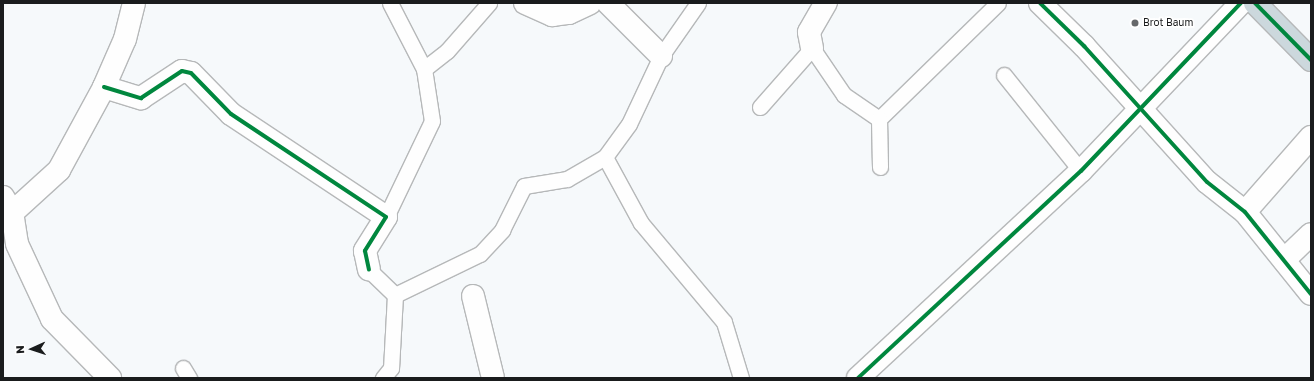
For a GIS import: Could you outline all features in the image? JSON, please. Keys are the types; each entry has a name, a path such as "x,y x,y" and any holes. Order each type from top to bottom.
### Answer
{"highway":[{"path":"1255,3 1311,60"}],"street":[{"path":"110,378 52,319 17,244 6,210 59,170 104,87 125,39 134,3"},
{"path":"525,3 552,15 569,13 590,3"},
{"path":"608,3 661,56"},
{"path":"812,48 808,32 826,3"},
{"path":"1040,3 1084,46 1141,111 1207,182 1245,212 1311,294"},
{"path":"863,376 1080,171 1141,111 1241,3"},
{"path":"104,87 141,98 182,71 191,74 230,114 386,216 365,250 369,270"},
{"path":"1245,212 1311,137"},
{"path":"1284,260 1311,234"},
{"path":"472,296 493,378"}],"lane":[{"path":"386,216 432,121 424,69 390,3"},
{"path":"424,69 448,51 489,3"},
{"path":"395,295 480,254 502,230 524,186 566,179 605,157 629,124 661,56 698,3"},
{"path":"880,166 879,119 998,3"},
{"path":"760,107 812,48 844,95 879,119"},
{"path":"1004,75 1080,171"},
{"path":"605,157 641,223 724,322 741,378"},
{"path":"369,270 395,295 391,368 383,378"}],"cycle path":[{"path":"1040,3 1084,46 1207,182 1245,212 1311,294"},
{"path":"858,378 1081,171 1241,3"},
{"path":"1255,3 1311,60"},
{"path":"104,87 141,98 182,71 191,73 231,114 386,217 365,251 369,270"}],"place":[{"name":"Brot Baum","path":"1135,23"}]}
